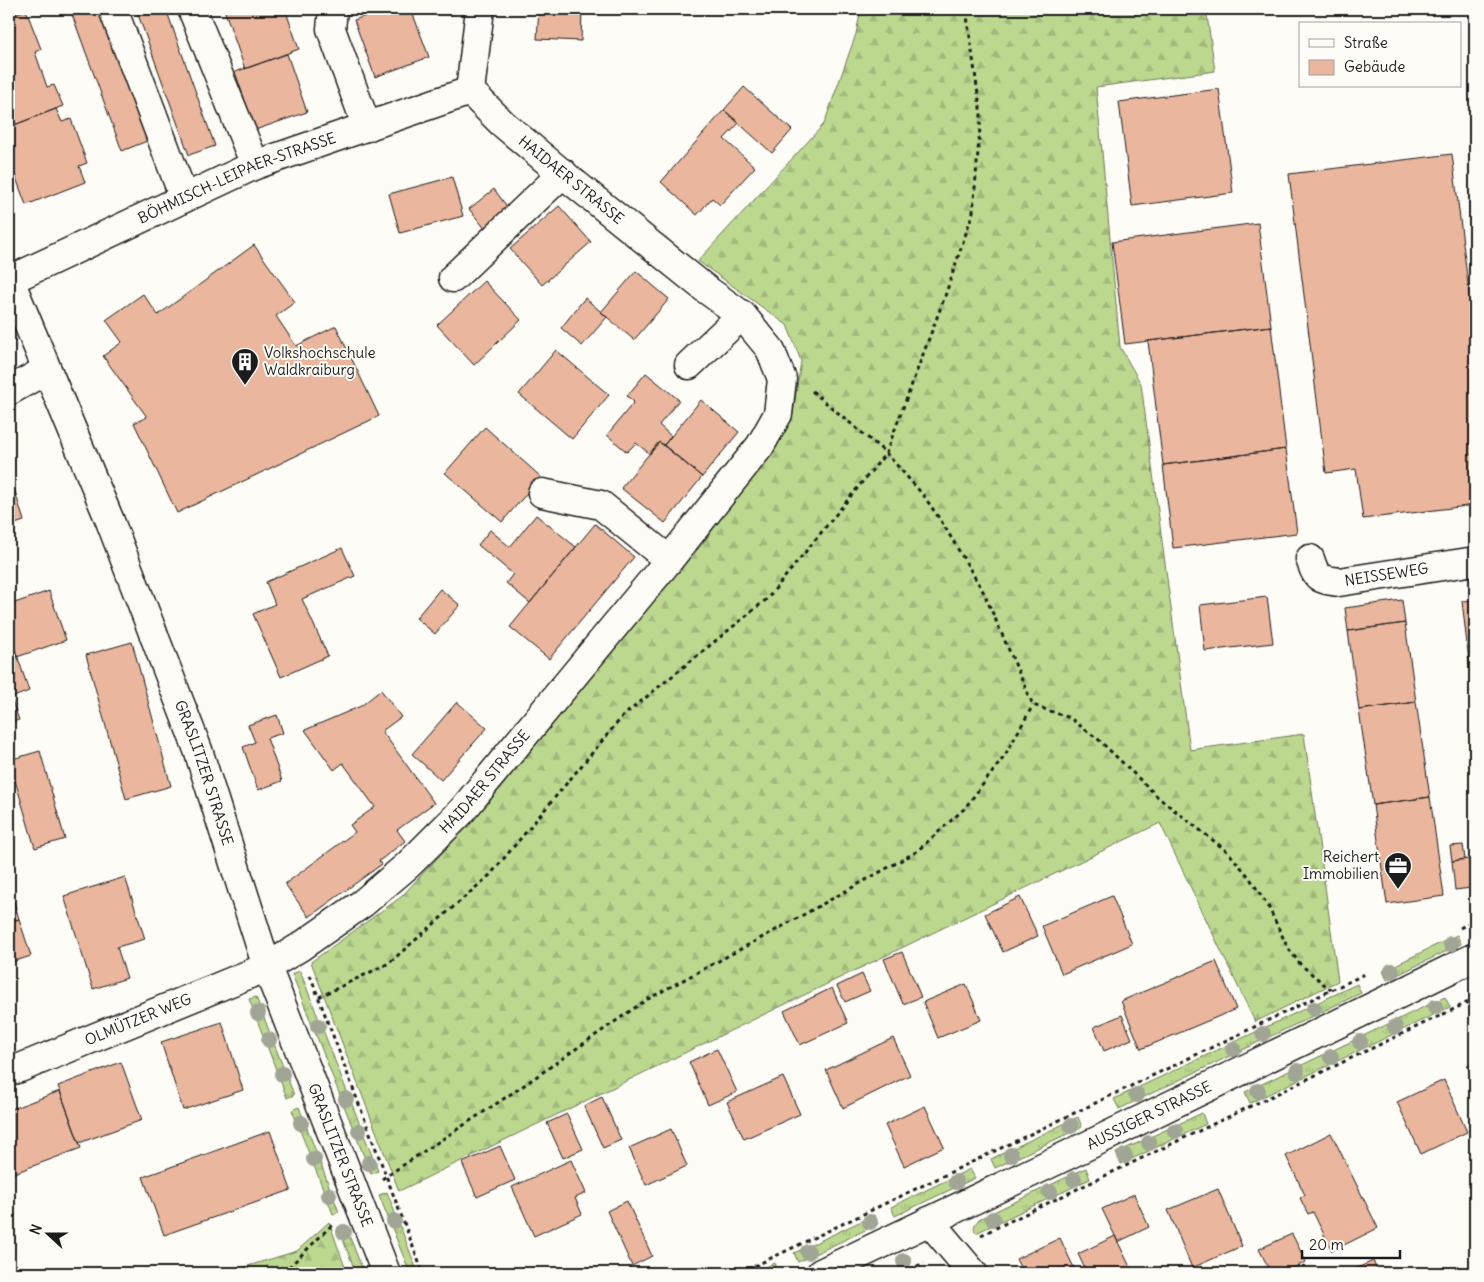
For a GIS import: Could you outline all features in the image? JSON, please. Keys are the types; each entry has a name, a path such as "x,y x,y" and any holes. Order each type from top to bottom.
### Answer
{"street":[{"path":"113,9 184,198"},
{"path":"192,9 255,166"},
{"path":"333,9 331,29 367,127"},
{"path":"470,91 480,9"},
{"name":"BÖHMISCH-LEIPAER-STRASSE","path":"9,279 255,166 470,91"},
{"name":"HAIDAER STRASSE","path":"267,966 300,947 363,903 408,865 461,812 669,560 760,446 778,414 782,379 770,348 742,315 677,266 563,174 502,123 470,91"},
{"path":"453,278 563,174"},
{"name":"GRASLITZER STRASSE","path":"9,279 110,521 198,750 267,966 386,1273"},
{"path":"689,365 742,315"},
{"path":"9,391 46,370"},
{"path":"542,493 601,505 669,560"},
{"name":"NEISSEWEG","path":"1310,559 1316,574 1323,580 1339,582 1475,562"},
{"name":"AUSSIGER STRASSE","path":"821,1273 1475,957"},
{"name":"OLMÜTZER WEG","path":"9,1071 267,966"},
{"path":"929,1221 973,1273"}],"path":[{"path":"319,997 389,963 490,874 623,716 767,599 886,453 946,296 973,212 981,115 966,9"},
{"path":"782,379 801,385 815,393 886,453 924,496 983,591 1033,705 1070,718 1098,740 1158,798 1228,852 1249,877 1268,906 1288,948 1300,964 1331,990"},
{"path":"282,1273 358,1199 386,1175 520,1088 646,1000 916,852 964,809 1004,757 1033,705"},
{"path":"1458,929 1475,920"},
{"path":"300,947 423,1273"},
{"path":"740,1273 1370,971"},
{"path":"902,1273 1475,1000"}],"green space":[{"path":"861,9 1206,9 1215,71 1096,87 1120,347 1141,384 1190,750 1304,734 1338,981 1255,1022 1160,823 399,1191 311,962 401,897 484,808 593,672 704,542 793,414 801,361 787,325 698,261 824,124 856,34"},
{"path":"1457,935 1461,944 1387,980 1383,971"},
{"path":"300,971 378,1171 371,1174 292,974"},
{"path":"1357,984 1361,993 1119,1109 1114,1099"},
{"path":"256,997 294,1095 287,1098 249,999"},
{"path":"1445,997 1450,1007 1250,1103 1245,1092"},
{"path":"299,1107 339,1212 333,1214 292,1110"},
{"path":"1202,1113 1206,1124 1121,1164 1116,1153"},
{"path":"1078,1117 1082,1127 995,1168 991,1159"},
{"path":"1086,1168 1090,1179 976,1233 974,1226 979,1219"},
{"path":"970,1169 975,1178 895,1216 891,1207"},
{"path":"387,1192 418,1273 410,1273 379,1195"},
{"path":"874,1215 878,1224 798,1262 794,1253"},
{"path":"329,1222 347,1273 225,1273 297,1251"},
{"path":"345,1225 364,1273 356,1273 338,1227"},
{"path":"775,1263 779,1272 752,1273"}],"building":[{"path":"9,9 14,9 16,14 9,16"},
{"path":"70,9 98,9 147,141 122,151"},
{"path":"136,9 166,9 215,146 189,155"},
{"path":"224,9 285,9 299,49 245,69"},
{"path":"363,9 385,9 366,16"},
{"path":"385,9 411,9 429,57 375,77 354,20"},
{"path":"539,9 582,9 581,41 537,39"},
{"path":"730,9 788,9 730,12"},
{"path":"26,10 41,49 35,52 47,87 54,85 63,106 9,127 9,16"},
{"path":"287,54 307,112 255,130 235,72"},
{"path":"744,87 792,130 772,153 724,110"},
{"path":"1219,89 1233,193 1132,206 1119,102"},
{"path":"56,109 62,122 71,119 87,163 79,166 85,182 26,205 9,159 9,127"},
{"path":"724,110 739,123 724,139 755,167 720,205 712,198 697,215 661,182"},
{"path":"1452,154 1475,341 1475,505 1363,519 1356,469 1326,473 1289,174"},
{"path":"452,177 463,216 400,233 389,194"},
{"path":"494,189 511,212 487,231 469,209"},
{"path":"559,206 591,242 542,285 510,249"},
{"path":"1258,223 1271,326 1125,344 1112,242"},
{"name":"Volkshochschule Waldkraiburg","path":"254,245 295,302 276,316 296,346 336,326 379,416 177,513 134,423 147,417 103,356 122,342 106,320 143,294 158,315"},
{"path":"636,271 669,299 634,340 601,312"},
{"path":"484,281 521,320 474,365 437,325"},
{"path":"585,298 607,317 582,346 561,328"},
{"path":"1271,326 1286,449 1163,465 1148,341"},
{"path":"556,350 609,395 572,439 519,394"},
{"path":"646,373 679,400 659,425 671,436 664,445 659,442 650,454 636,443 627,452 607,435 634,402 627,396"},
{"path":"701,400 739,432 702,477 664,445"},
{"path":"485,427 541,477 502,522 445,473"},
{"path":"659,442 702,477 665,523 621,488"},
{"path":"1286,449 1297,533 1173,548 1163,465"},
{"path":"11,478 24,521 9,526 9,479"},
{"path":"536,515 576,547 530,603 506,583 513,574 478,545 490,530 510,547"},
{"path":"595,524 634,557 549,659 510,627"},
{"path":"342,548 355,576 302,599 328,656 281,677 253,614 275,604 266,582"},
{"path":"440,589 460,605 435,634 416,618"},
{"path":"49,591 66,640 17,657 9,631 9,605"},
{"path":"1267,597 1273,643 1205,651 1200,605"},
{"path":"1402,600 1405,623 1348,631 1345,608"},
{"path":"1475,600 1475,678 1471,679 1462,601"},
{"path":"1405,623 1416,702 1359,710 1348,631"},
{"path":"11,637 29,691 11,698 19,720 9,723 9,638"},
{"path":"132,642 171,786 126,799 86,655"},
{"path":"381,690 401,717 382,731 434,803 397,830 405,841 379,861 382,864 309,917 285,884 355,832 350,825 375,807 343,763 334,770 305,730 361,706"},
{"path":"457,702 487,728 441,780 412,754"},
{"path":"1416,702 1430,797 1373,805 1359,710"},
{"path":"277,715 283,733 267,738 282,781 258,790 243,747 255,742 248,725"},
{"path":"40,751 65,839 35,848 9,760"},
{"path":"1430,797 1444,896 1387,904 1373,805"},
{"path":"1463,845 1465,859 1452,861 1450,846"},
{"path":"1469,859 1471,888 1455,890 1452,861"},
{"path":"125,877 145,939 117,947 127,978 93,989 64,896"},
{"path":"9,889 19,919 9,922"},
{"path":"1112,896 1132,944 1062,974 1042,926"},
{"path":"1020,897 1038,936 1003,952 985,914"},
{"path":"19,919 31,956 9,963 9,922"},
{"path":"902,952 921,997 903,1004 884,959"},
{"path":"1216,961 1236,1009 1141,1049 1121,1001"},
{"path":"862,974 870,991 845,1002 837,986"},
{"path":"966,984 981,1020 938,1038 923,1002"},
{"path":"832,988 848,1023 800,1045 784,1011"},
{"path":"1122,1015 1132,1039 1104,1051 1094,1027"},
{"path":"222,1022 243,1090 183,1110 161,1042"},
{"path":"893,1038 910,1075 843,1108 826,1070"},
{"path":"717,1049 737,1092 708,1105 689,1062"},
{"path":"1475,1061 1475,1083 1467,1065"},
{"path":"121,1062 142,1120 79,1143 58,1086"},
{"path":"783,1077 800,1114 744,1139 727,1102"},
{"path":"1444,1080 1467,1132 1421,1154 1397,1102"},
{"path":"60,1091 81,1148 9,1175 9,1110"},
{"path":"602,1097 621,1140 603,1148 584,1106"},
{"path":"925,1106 944,1147 904,1166 885,1125"},
{"path":"567,1114 583,1149 563,1158 547,1123"},
{"path":"671,1129 687,1166 646,1185 629,1148"},
{"path":"270,1131 291,1190 164,1235 143,1177"},
{"path":"1331,1133 1378,1228 1332,1251 1313,1212 1308,1214 1300,1198 1305,1195 1286,1156"},
{"path":"500,1146 515,1180 477,1197 462,1163"},
{"path":"571,1160 586,1193 575,1198 582,1214 534,1236 512,1187"},
{"path":"1218,1189 1242,1246 1192,1268 1168,1210"},
{"path":"1134,1194 1149,1227 1118,1242 1102,1209"},
{"path":"627,1201 652,1256 632,1266 607,1211"},
{"path":"1292,1234 1306,1262 1283,1273 1271,1273 1259,1249"},
{"path":"1115,1236 1133,1273 1087,1273 1078,1254"},
{"path":"1060,1238 1074,1268 1063,1273 1023,1273 1016,1259"},
{"path":"1373,1261 1378,1273 1346,1273"}],"place":[{"name":"Volkshochschule Waldkraiburg","path":"245,386"},
{"name":"Reichert Immobilien","path":"1398,890"}]}
